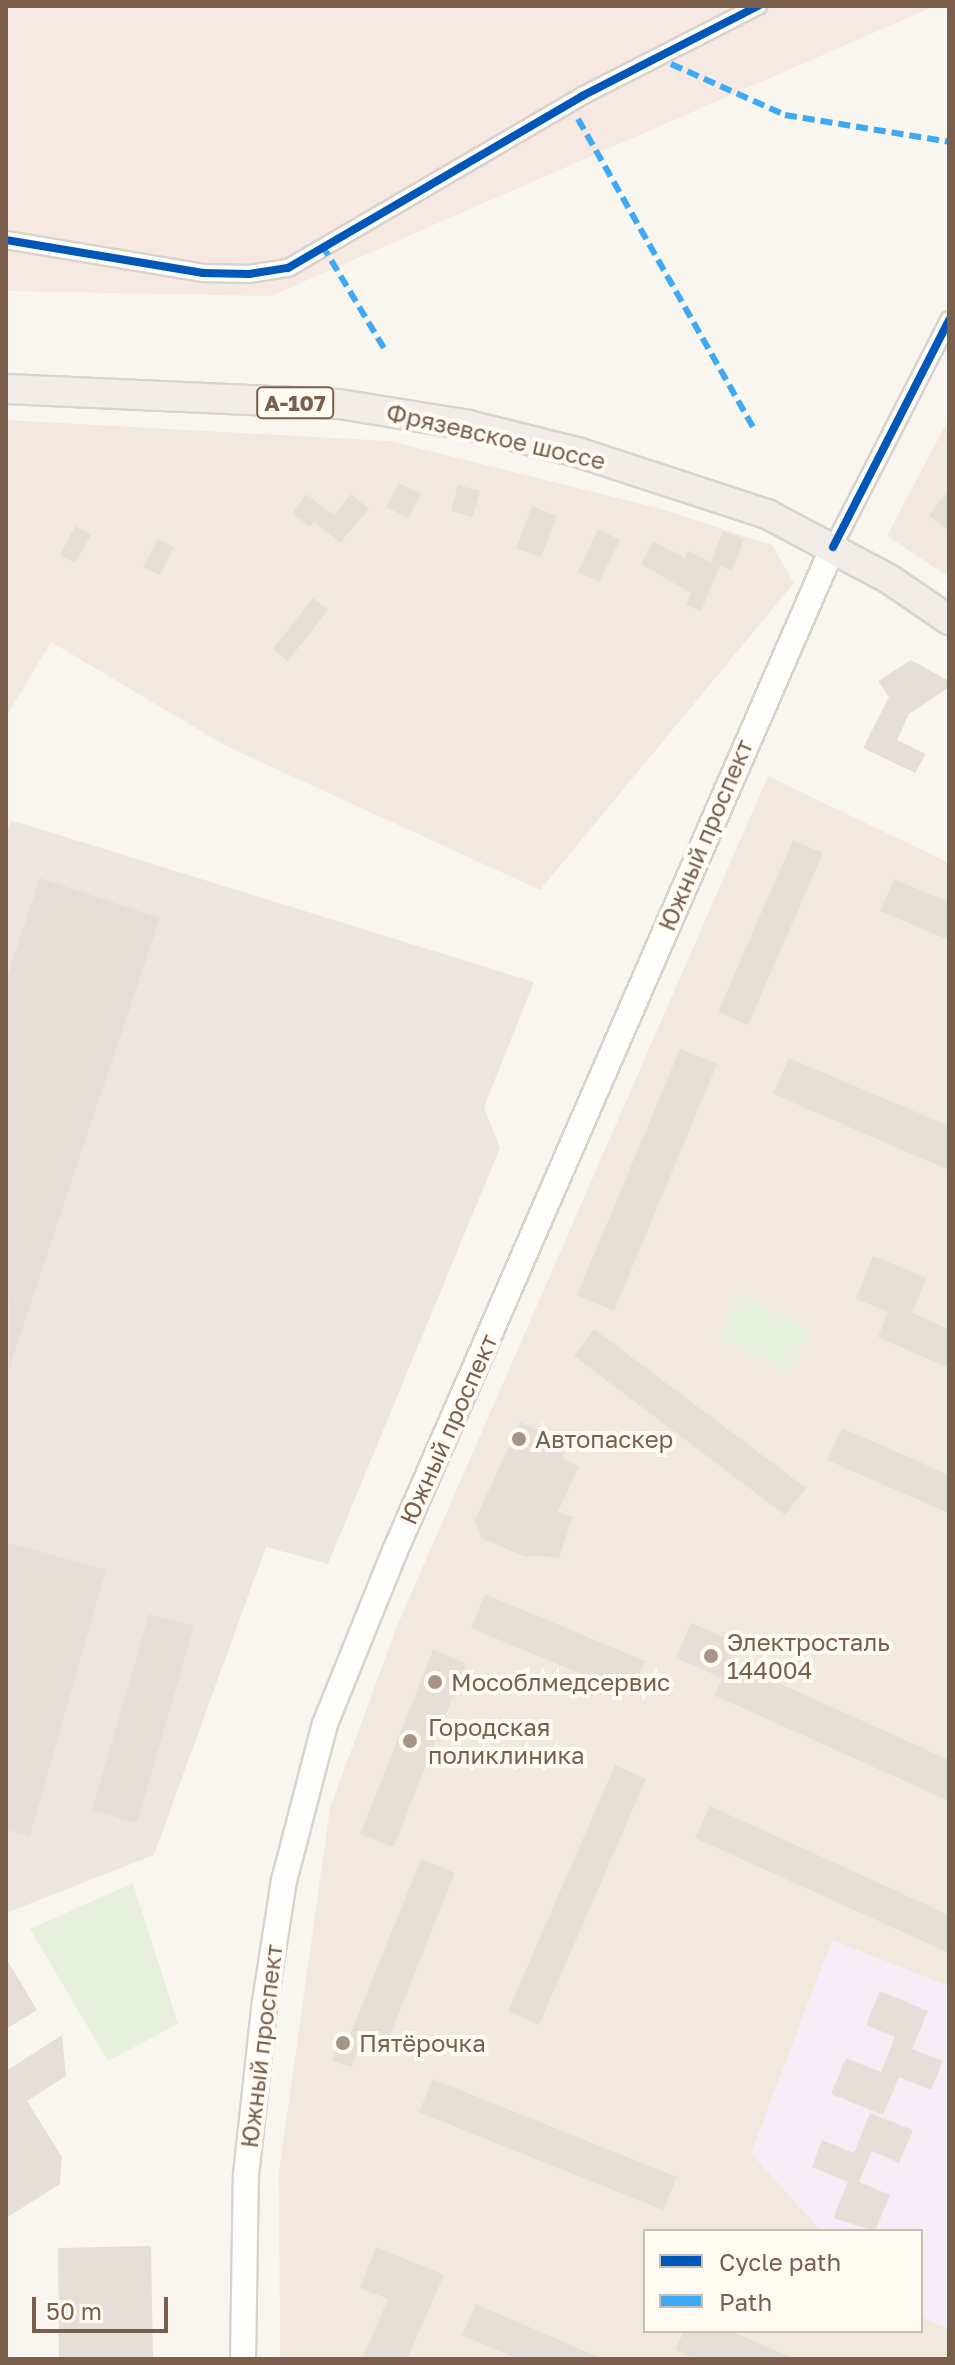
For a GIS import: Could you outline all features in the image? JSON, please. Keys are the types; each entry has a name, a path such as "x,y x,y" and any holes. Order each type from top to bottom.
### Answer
{"highway":[{"name":"Фрязевское шоссе","path":"6,389 339,404 417,414 580,453 767,514 833,547 949,620"}],"main road":[{"name":"Южный проспект","path":"243,2359 246,2175 258,2054 284,1881 325,1724 395,1551 833,547"}],"street":[{"path":"6,240 203,273 288,268 582,96 758,6"},
{"path":"833,547 949,320"}],"shaded area":[{"path":"6,6 935,6 271,296 6,291"},
{"path":"949,418 949,577 887,536"},
{"path":"6,420 390,441 661,509 772,545 794,583 540,890 228,747 51,642 6,717"},
{"path":"768,776 949,863 949,2359 280,2359 279,2172 330,1808 397,1626"},
{"path":"11,820 534,982 484,1107 500,1148 328,1564 266,1547 154,1855 6,1913 6,834"},
{"path":"832,1940 949,1986 949,2329 923,2318 923,2229 819,2229 751,2153"}],"green space":[{"path":"739,1292 811,1329 790,1373 718,1337"},
{"path":"133,1883 178,2024 108,2061 30,1929"}],"building":[{"path":"399,483 421,494 408,518 386,507"},
{"path":"458,485 480,491 473,517 451,511"},
{"path":"949,489 949,531 929,516"},
{"path":"306,494 334,515 351,494 369,509 340,543 314,521 310,527 292,513"},
{"path":"532,506 557,516 541,557 516,548"},
{"path":"75,526 91,535 75,563 60,555"},
{"path":"598,529 620,540 599,582 578,572"},
{"path":"723,531 744,539 732,571 720,566 701,611 686,605 691,593 641,564 653,541 685,558 688,551 711,562"},
{"path":"158,539 174,547 160,575 143,567"},
{"path":"313,598 328,610 288,661 273,649"},
{"path":"911,660 949,681 949,687 909,714 897,740 926,754 915,773 863,748 889,697 878,681"},
{"path":"793,840 823,853 748,1025 718,1012"},
{"path":"40,878 160,918 9,1369 6,980"},
{"path":"894,879 949,902 949,940 880,911"},
{"path":"680,1049 717,1064 614,1311 577,1295"},
{"path":"789,1058 949,1126 949,1170 773,1094"},
{"path":"873,1256 927,1278 912,1313 949,1329 949,1368 878,1337 888,1312 856,1299"},
{"path":"594,1329 806,1488 785,1515 574,1356"},
{"path":"520,1422 569,1444 562,1458 579,1466 558,1512 573,1517 559,1557 524,1556 481,1538 475,1520"},
{"path":"842,1428 949,1475 949,1513 827,1460"},
{"path":"6,1542 106,1570 30,1836 6,1830"},
{"path":"485,1594 645,1661 631,1695 471,1628"},
{"path":"149,1614 194,1626 137,1823 92,1810"},
{"path":"691,1623 737,1643 730,1661 949,1760 949,1801 714,1695 722,1678 676,1658"},
{"path":"433,1650 466,1663 394,1847 360,1834"},
{"path":"615,1765 646,1779 539,2025 508,2011"},
{"path":"710,1806 949,1915 949,1953 695,1838"},
{"path":"421,1859 455,1873 384,2051 361,2042 352,2067 332,2061 341,2034 349,2038"},
{"path":"6,1958 37,2010 6,2029"},
{"path":"880,1991 928,2011 912,2049 943,2061 931,2090 899,2077 883,2115 831,2094 846,2058 881,2072 895,2037 866,2025"},
{"path":"62,2035 66,2076 27,2101 62,2157 60,2184 6,2218 6,2071"},
{"path":"433,2079 677,2177 663,2210 419,2112"},
{"path":"870,2113 913,2130 899,2163 872,2151 859,2182 890,2195 876,2229 833,2218 848,2182 812,2167 822,2140 854,2153"},
{"path":"151,2246 153,2359 59,2359 58,2248"},
{"path":"376,2247 444,2275 407,2359 362,2359 388,2299 360,2288"},
{"path":"476,2304 603,2359 518,2359 462,2335"},
{"path":"683,2333 736,2333 795,2359 696,2359 675,2350"}],"marked path":[{"path":"671,64 785,115 949,142"},
{"path":"578,119 756,432"},
{"path":"322,245 387,353"}],"cycle path":[{"path":"6,240 203,273 249,274 288,268 582,96 758,6"},
{"path":"833,547 949,320"}],"place":[{"name":"Автопаскер","path":"519,1439"},
{"name":"Электросталь 144004","path":"711,1656"},
{"name":"Мособлмедсервис","path":"435,1682"},
{"name":"Городская поликлиника","path":"410,1741"},
{"name":"Пятёрочка","path":"343,2043"}]}
